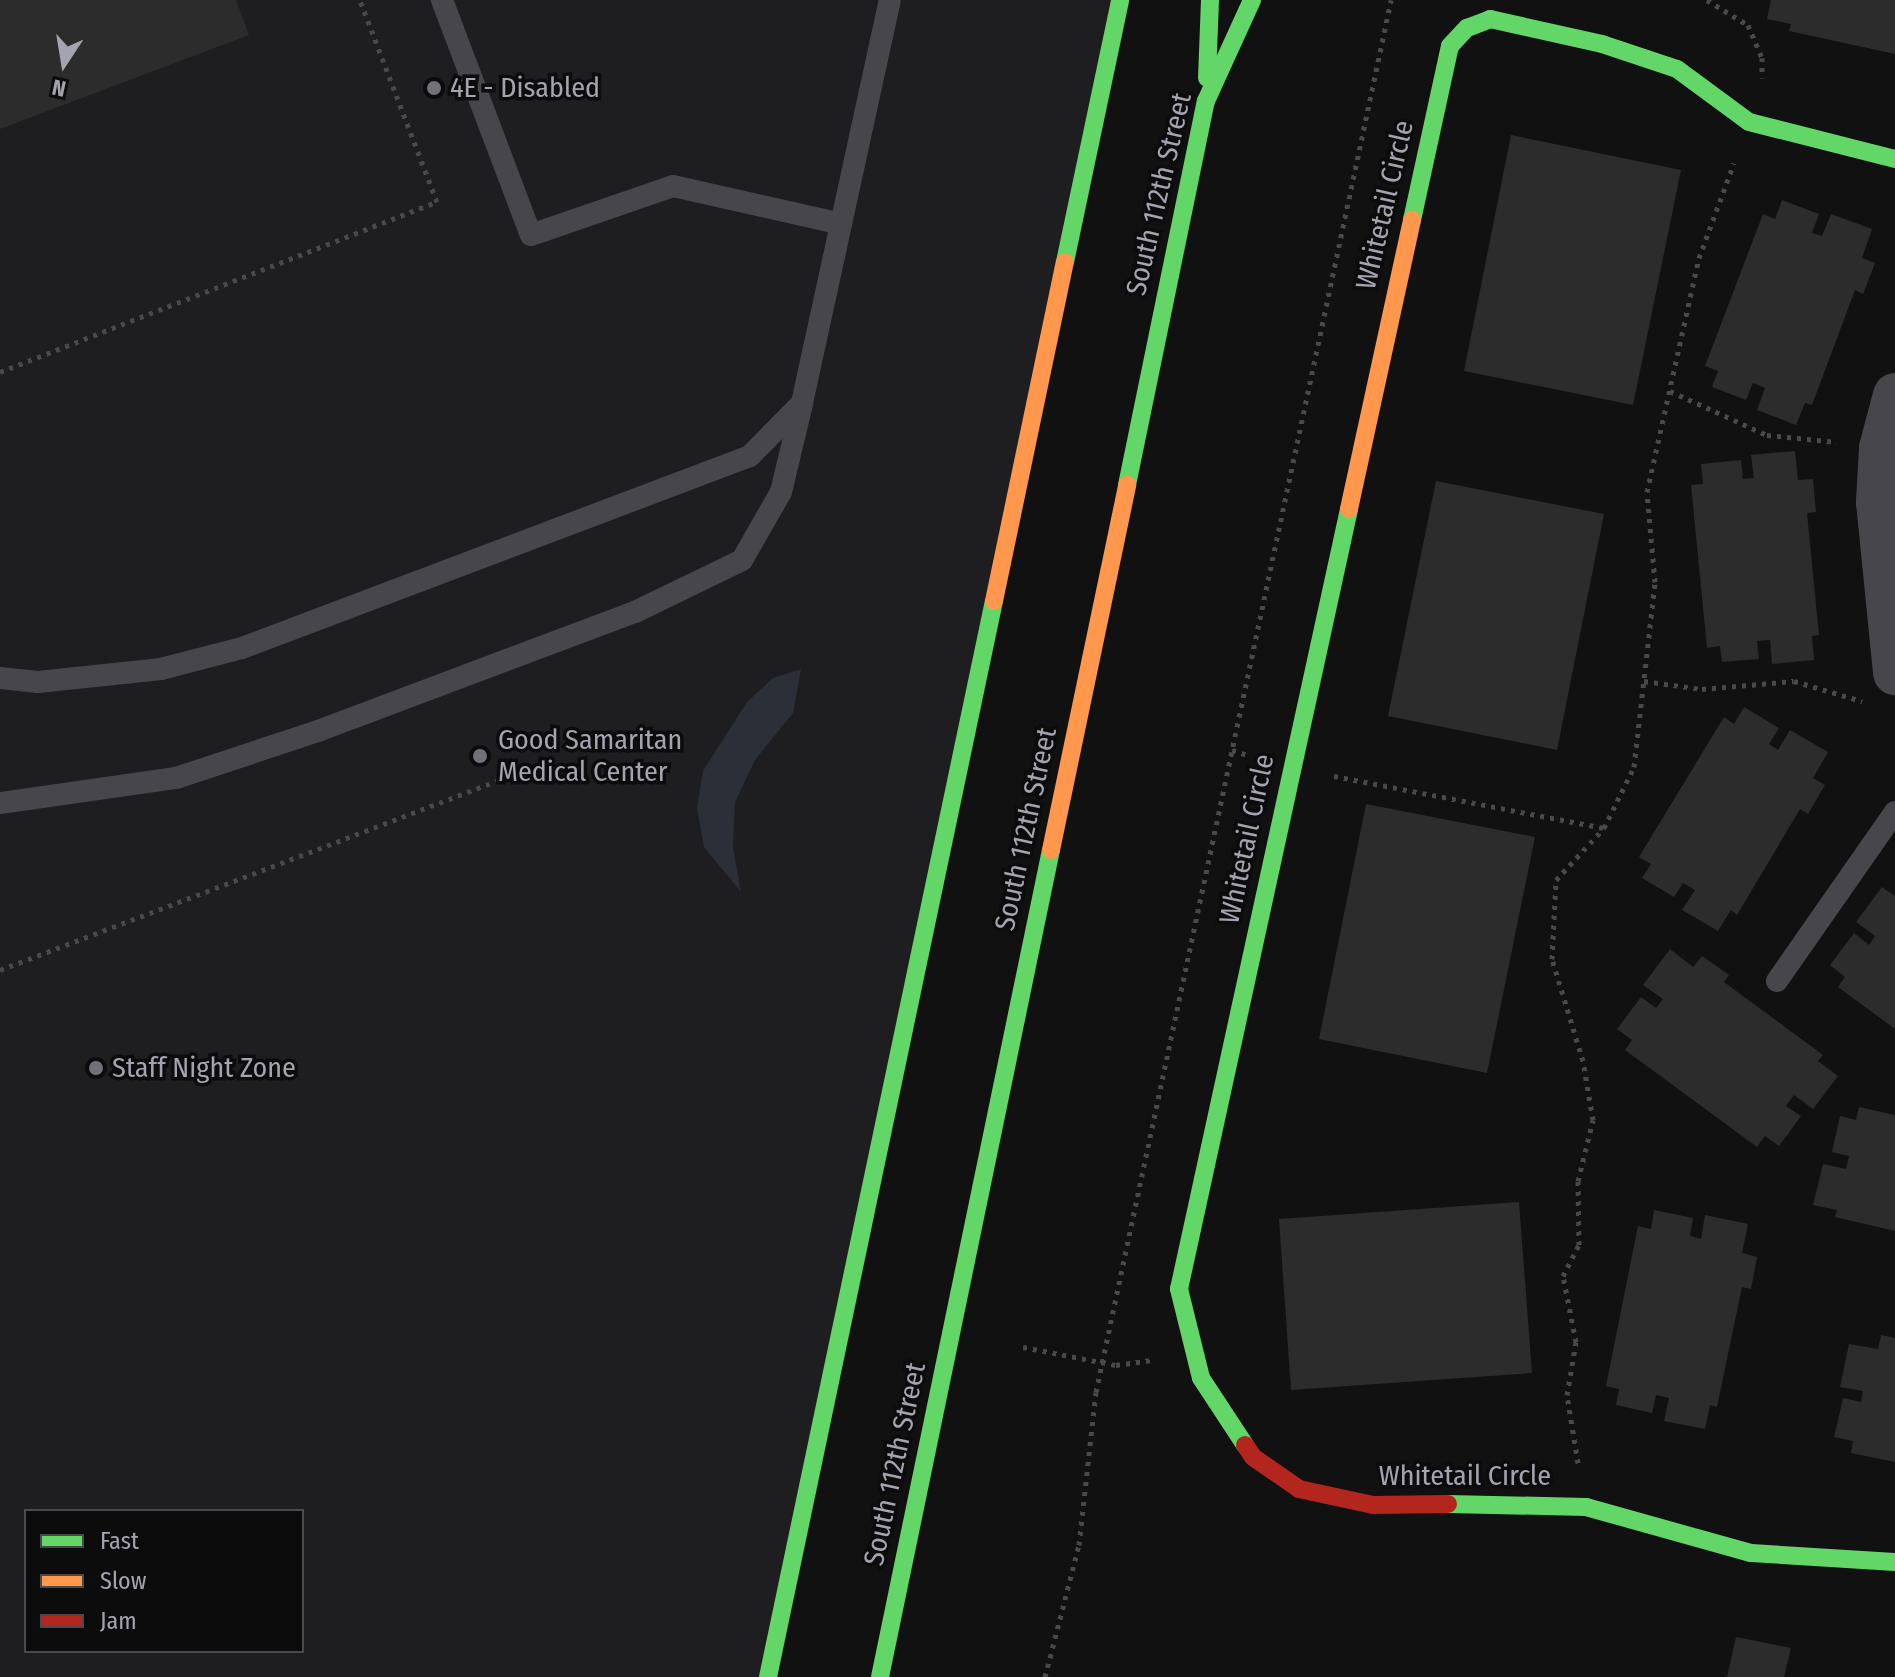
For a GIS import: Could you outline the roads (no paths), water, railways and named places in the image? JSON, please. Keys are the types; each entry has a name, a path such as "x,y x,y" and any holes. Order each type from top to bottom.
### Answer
{"main road":[{"path":"768,1677 1120,0"},
{"path":"1206,101 1210,0"},
{"name":"South 112th Street","path":"880,1677 1206,101 1252,0"},
{"name":"Whitetail Circle","path":"1895,159 1749,122 1677,69 1602,44 1490,19 1467,28 1450,46 1179,1289 1201,1378 1253,1457 1299,1489 1373,1505 1543,1503 1586,1507 1751,1553 1895,1562"}],"street":[{"path":"1883,687 1878,502 1881,448 1895,395"}],"lane":[{"path":"442,0 531,235 673,186 841,224"},
{"path":"0,803 176,778 204,769 635,612 742,560 781,492 890,0"},
{"path":"0,678 38,682 161,669 242,648 750,456 802,403"},
{"path":"1777,981 1895,812"}],"place":[{"name":"4E - Disabled","path":"434,88"},
{"name":"Good Samaritan Medical Center","path":"480,756"},
{"name":"Staff Night Zone","path":"96,1068"}]}
